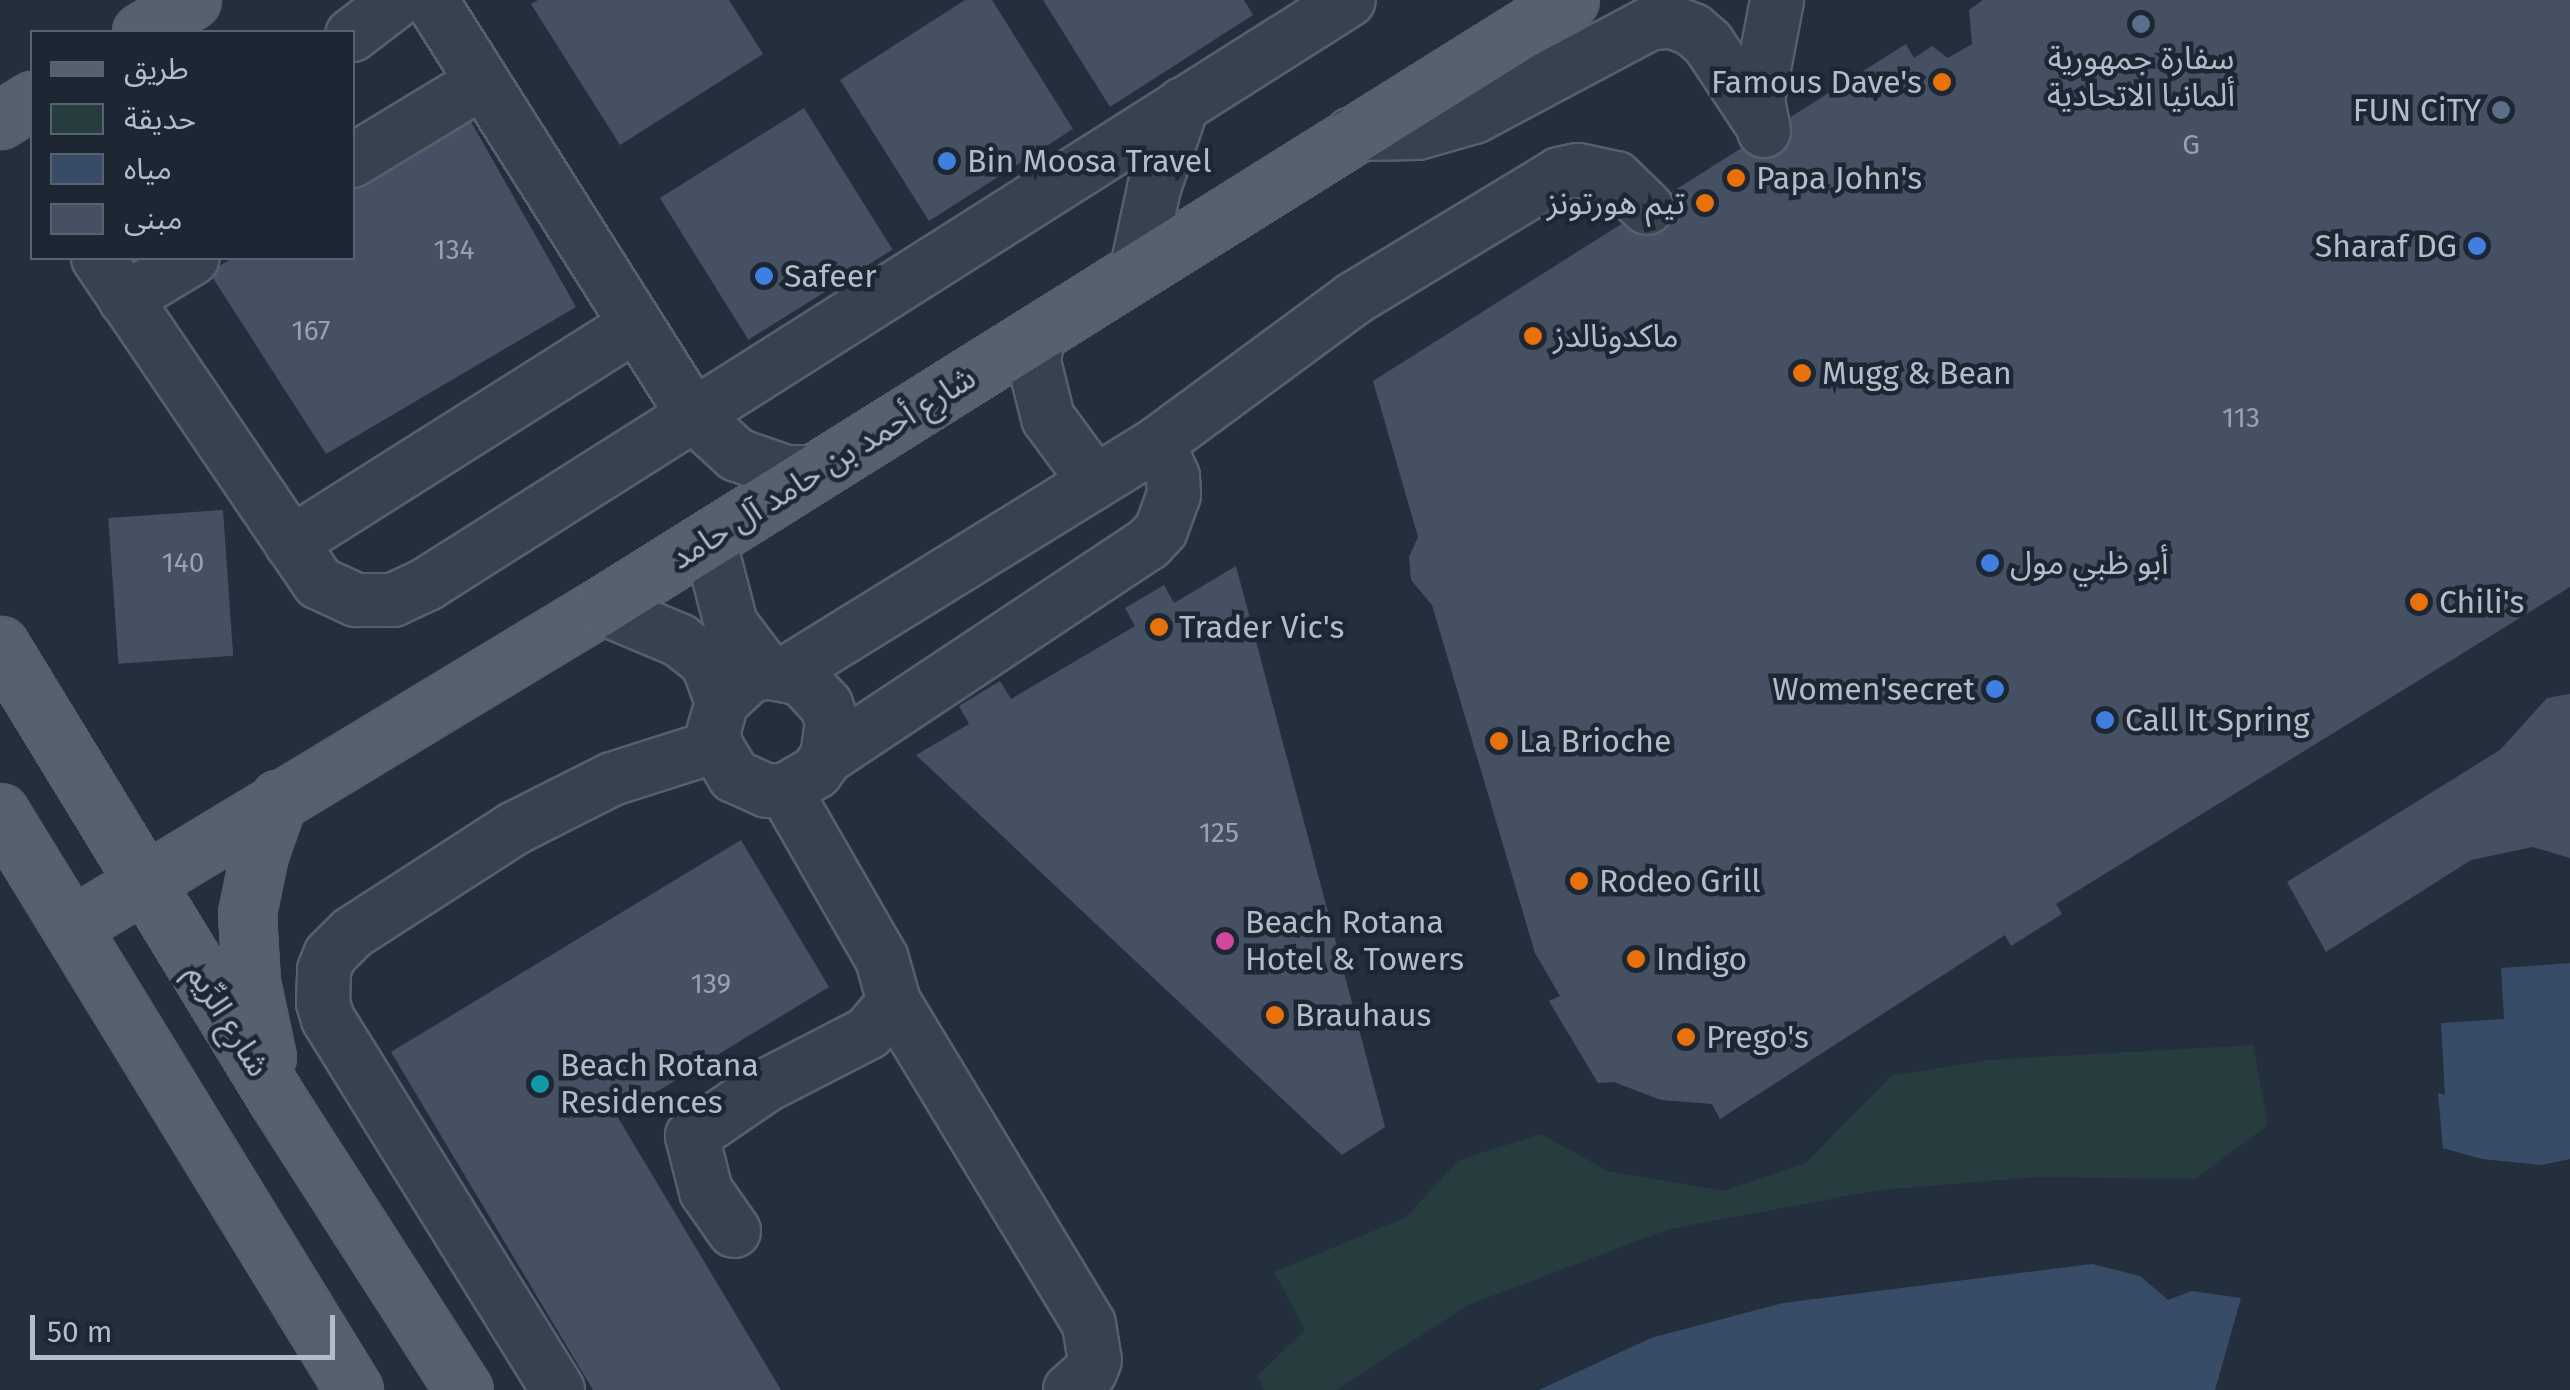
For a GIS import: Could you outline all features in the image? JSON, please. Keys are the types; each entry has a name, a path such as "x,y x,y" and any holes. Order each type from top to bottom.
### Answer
{"main road":[{"path":"143,30 192,0"},
{"name":"شارع أحمد بن حامد آل حامد","path":"71,928 279,798 600,607 1570,0"},
{"path":"0,103 30,96"},
{"path":"0,120 30,98"},
{"name":"شارع الرِّيم","path":"0,645 276,1099 464,1390"},
{"path":"276,1099 251,982 247,913 259,854 279,798"},
{"path":"0,812 354,1390"}],"lane":[{"path":"355,33 398,0"},
{"path":"431,0 694,415 737,455 774,469 812,472"},
{"path":"185,260 111,278 318,583 336,594 374,601 410,594 1349,0"},
{"path":"1352,134 1418,133 1474,117 1651,22 1673,22 1694,30 1708,43 1762,127 1759,89 1777,0"},
{"path":"355,159 481,83"},
{"path":"1136,273 1154,188 1183,104"},
{"path":"777,673 1158,443 1353,300 1559,174 1598,171 1616,178 1647,208"},
{"path":"291,543 636,325"},
{"path":"1038,334 1036,377 1048,418 1096,482"},
{"path":"600,607 695,649 714,674 722,762 750,786 786,790 816,772 827,757 1148,544 1161,530 1174,496 1168,459 1158,443"},
{"path":"709,539 731,624 777,673"},
{"path":"558,1390 328,1019 323,1003 324,970 330,956 352,933 515,828 719,724 749,677 777,673 802,679 826,705 832,722 827,757"},
{"path":"786,790 882,958 894,1002 1089,1324 1095,1360 1090,1372 1070,1390"},
{"path":"734,1231 706,1191 692,1136 765,1086 868,1033 894,1002"}],"green space":[{"path":"2253,1045 2268,1125 2195,1179 2038,1177 1880,1190 1669,1229 1468,1305 1336,1390 1265,1390 1257,1376 1305,1330 1274,1272 1405,1218 1459,1160 1541,1134 1608,1171 1722,1191 1806,1163 1891,1076 1989,1060"}],"water":[{"path":"2570,963 2570,1159 2541,1165 2482,1159 2443,1148 2438,1093 2445,1095 2441,1023 2504,1019 2501,968"},
{"path":"2092,1264 2140,1276 2168,1300 2192,1291 2241,1298 2215,1390 1539,1390 1651,1338 1783,1303"}],"building":[{"path":"538,0 729,0 763,54 620,145 531,4"},
{"path":"965,0 992,0 1073,129 929,221 840,80"},
{"path":"1043,0 1244,0 1253,15 1110,107"},
{"name":"أبو ظبي مول","path":"1983,0 2570,0 2570,587 2056,904 2062,914 2011,946 2005,935 1720,1119 1712,1104 1661,1100 1614,1082 1598,1083 1549,1001 1560,996 1535,953 1432,605 1411,580 1409,557 1418,537 1373,381 1906,44 1914,58 1932,46 1948,58 1972,44 1969,10"},
{"path":"804,108 892,250 748,340 660,198"},
{"path":"469,118 576,307 326,454 209,272 230,260 355,260 355,185"},
{"path":"223,510 233,656 118,664 108,518"},
{"name":"Beach Rotana Hotel & Towers","path":"1236,566 1385,1127 1342,1155 916,755 969,724 959,706 1000,681 1011,699 1135,626 1125,608 1164,585 1174,603"},
{"path":"2570,694 2570,858 2533,847 2471,860 2326,952 2287,882 2500,750 2547,698"},
{"name":"Beach Rotana Residences","path":"741,840 829,987 617,1116 781,1390 593,1390 391,1052"}],"place":[{"name":"سفارة جمهورية ألمانيا الاتحادية","path":"2141,24"},
{"name":"Famous Dave's","path":"1942,82"},
{"name":"FUN CiTY","path":"2501,110"},
{"name":"Bin Moosa Travel","path":"947,161"},
{"name":"Papa John's","path":"1736,178"},
{"name":"تيم هورتونز","path":"1705,203"},
{"name":"Sharaf DG","path":"2477,246"},
{"name":"Safeer","path":"764,276"},
{"name":"ماكدونالدز","path":"1533,336"},
{"name":"Mugg & Bean","path":"1802,373"},
{"name":"أبو ظبي مول","path":"1990,563"},
{"name":"Chili's","path":"2419,602"},
{"name":"Trader Vic's","path":"1159,627"},
{"name":"Women'secret","path":"1995,689"},
{"name":"Call It Spring","path":"2105,720"},
{"name":"La Brioche","path":"1499,741"},
{"name":"Rodeo Grill","path":"1579,881"},
{"name":"Beach Rotana Hotel & Towers","path":"1225,941"},
{"name":"Indigo","path":"1636,959"},
{"name":"Brauhaus","path":"1275,1015"},
{"name":"Prego's","path":"1686,1037"},
{"name":"Beach Rotana Residences","path":"540,1084"}]}
